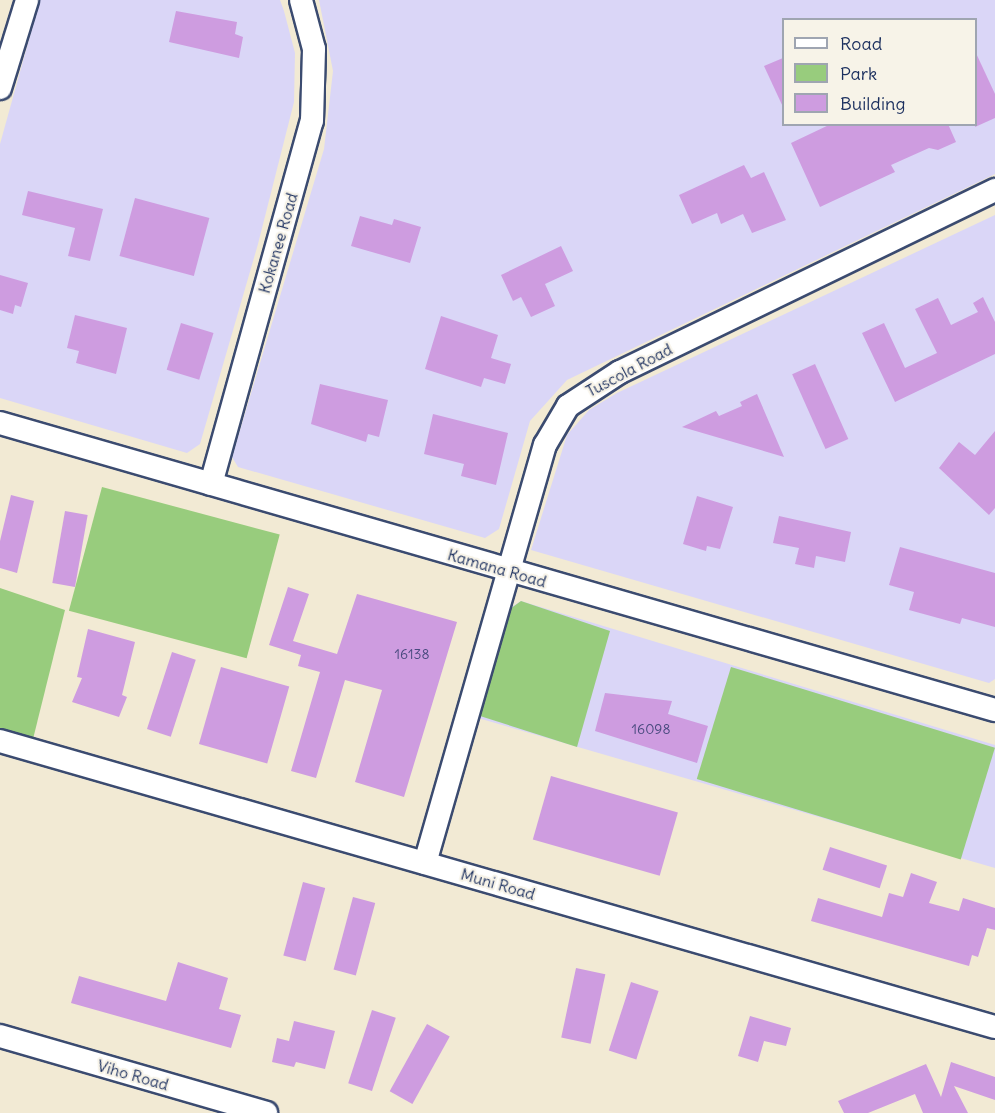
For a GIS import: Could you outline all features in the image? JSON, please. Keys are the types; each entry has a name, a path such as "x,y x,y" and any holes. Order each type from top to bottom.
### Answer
{"street":[{"path":"0,88 27,0"},
{"name":"Kokanee Road","path":"211,484 312,121 314,49 301,0"},
{"name":"Tuscola Road","path":"425,863 545,445 568,406 620,372 995,190"},
{"name":"Kamana Road","path":"0,423 507,572 995,710"},
{"name":"Muni Road","path":"0,741 995,1027"},
{"name":"Viho Road","path":"0,1036 236,1109 266,1113"}],"shaded area":[{"path":"40,0 280,0 284,11 295,53 294,102 258,244 200,444 187,453 0,398 0,144"},
{"path":"319,0 995,0 995,174 567,380 530,421 499,529 485,538 238,467 232,457 324,149 333,71"},
{"path":"995,215 995,679 989,683 531,550 567,435 589,410 617,393"},
{"path":"521,601 995,745 995,868 478,718 508,609"}],"green space":[{"path":"102,487 280,535 247,658 69,611"},
{"path":"0,588 65,610 33,739 0,729"},
{"path":"521,601 610,631 577,747 480,716 510,609"},
{"path":"731,667 995,748 961,860 697,779"}],"building":[{"path":"176,11 237,22 235,34 243,37 239,58 169,42"},
{"path":"977,55 995,94 995,118 975,127 977,126"},
{"path":"782,58 782,105 764,66"},
{"path":"827,126 949,126 956,142 938,150 929,148 891,165 895,172 820,207 791,143"},
{"path":"744,165 751,178 764,172 786,220 752,233 743,214 721,224 717,213 692,224 679,195"},
{"path":"28,191 103,209 90,261 68,256 75,228 22,215"},
{"path":"135,198 209,218 194,276 119,256"},
{"path":"360,216 392,225 394,219 421,227 410,263 351,246"},
{"path":"561,246 573,271 545,284 555,306 531,317 521,297 513,301 501,275"},
{"path":"0,275 28,283 21,307 15,305 13,314 0,310"},
{"path":"983,297 995,322 995,354 895,402 862,333 884,323 905,368 937,353 915,309 938,298 951,325 978,312 973,303"},
{"path":"75,315 127,328 116,374 76,363 79,351 67,348"},
{"path":"441,316 498,335 491,358 511,364 505,384 484,378 481,387 425,369"},
{"path":"181,323 214,333 199,380 167,370"},
{"path":"815,364 848,439 826,449 792,374"},
{"path":"320,384 388,400 379,437 368,434 366,442 311,424"},
{"path":"757,394 784,457 682,427 716,411 719,416 742,406 740,402"},
{"path":"433,414 508,433 496,485 461,476 464,464 424,454"},
{"path":"995,431 995,508 989,515 939,468 959,442 975,455"},
{"path":"11,495 34,501 17,573 0,568 0,541"},
{"path":"697,496 733,507 720,549 707,546 706,551 683,544"},
{"path":"65,511 88,515 75,587 52,583"},
{"path":"779,516 851,532 845,562 816,556 814,568 795,564 799,548 773,543"},
{"path":"900,547 995,573 995,627 962,618 960,624 909,610 914,592 889,585"},
{"path":"288,587 309,594 293,641 337,654 357,594 457,622 404,797 355,782 382,690 345,680 316,778 291,771 320,672 298,666 301,655 269,645"},
{"path":"88,629 135,642 122,695 127,697 119,717 72,702 82,678 77,677"},
{"path":"172,652 196,660 171,737 147,729"},
{"path":"221,667 289,687 267,763 199,744"},
{"path":"605,693 672,701 668,714 708,726 697,763 595,731"},
{"path":"551,776 678,812 660,876 533,839"},
{"path":"830,847 887,866 880,888 823,870"},
{"path":"911,873 937,882 929,903 959,911 963,898 995,908 995,930 987,928 978,957 972,955 969,966 811,921 818,898 882,917 889,893 903,897"},
{"path":"303,882 325,888 306,961 283,955"},
{"path":"353,897 375,903 356,975 334,969"},
{"path":"178,962 228,978 219,1009 241,1015 231,1048 71,1003 79,976 166,1001"},
{"path":"576,968 605,974 591,1044 561,1037"},
{"path":"631,982 659,991 636,1059 609,1050"},
{"path":"372,1010 396,1018 372,1091 348,1083"},
{"path":"750,1016 791,1028 786,1046 764,1041 758,1062 738,1056"},
{"path":"294,1021 335,1031 325,1069 296,1062 294,1067 272,1062 277,1038 289,1041"},
{"path":"427,1024 450,1037 412,1104 390,1091"},
{"path":"951,1062 995,1077 995,1100 954,1086 968,1113 923,1113 915,1094 868,1113 844,1113 838,1101 926,1064 941,1097"}]}
